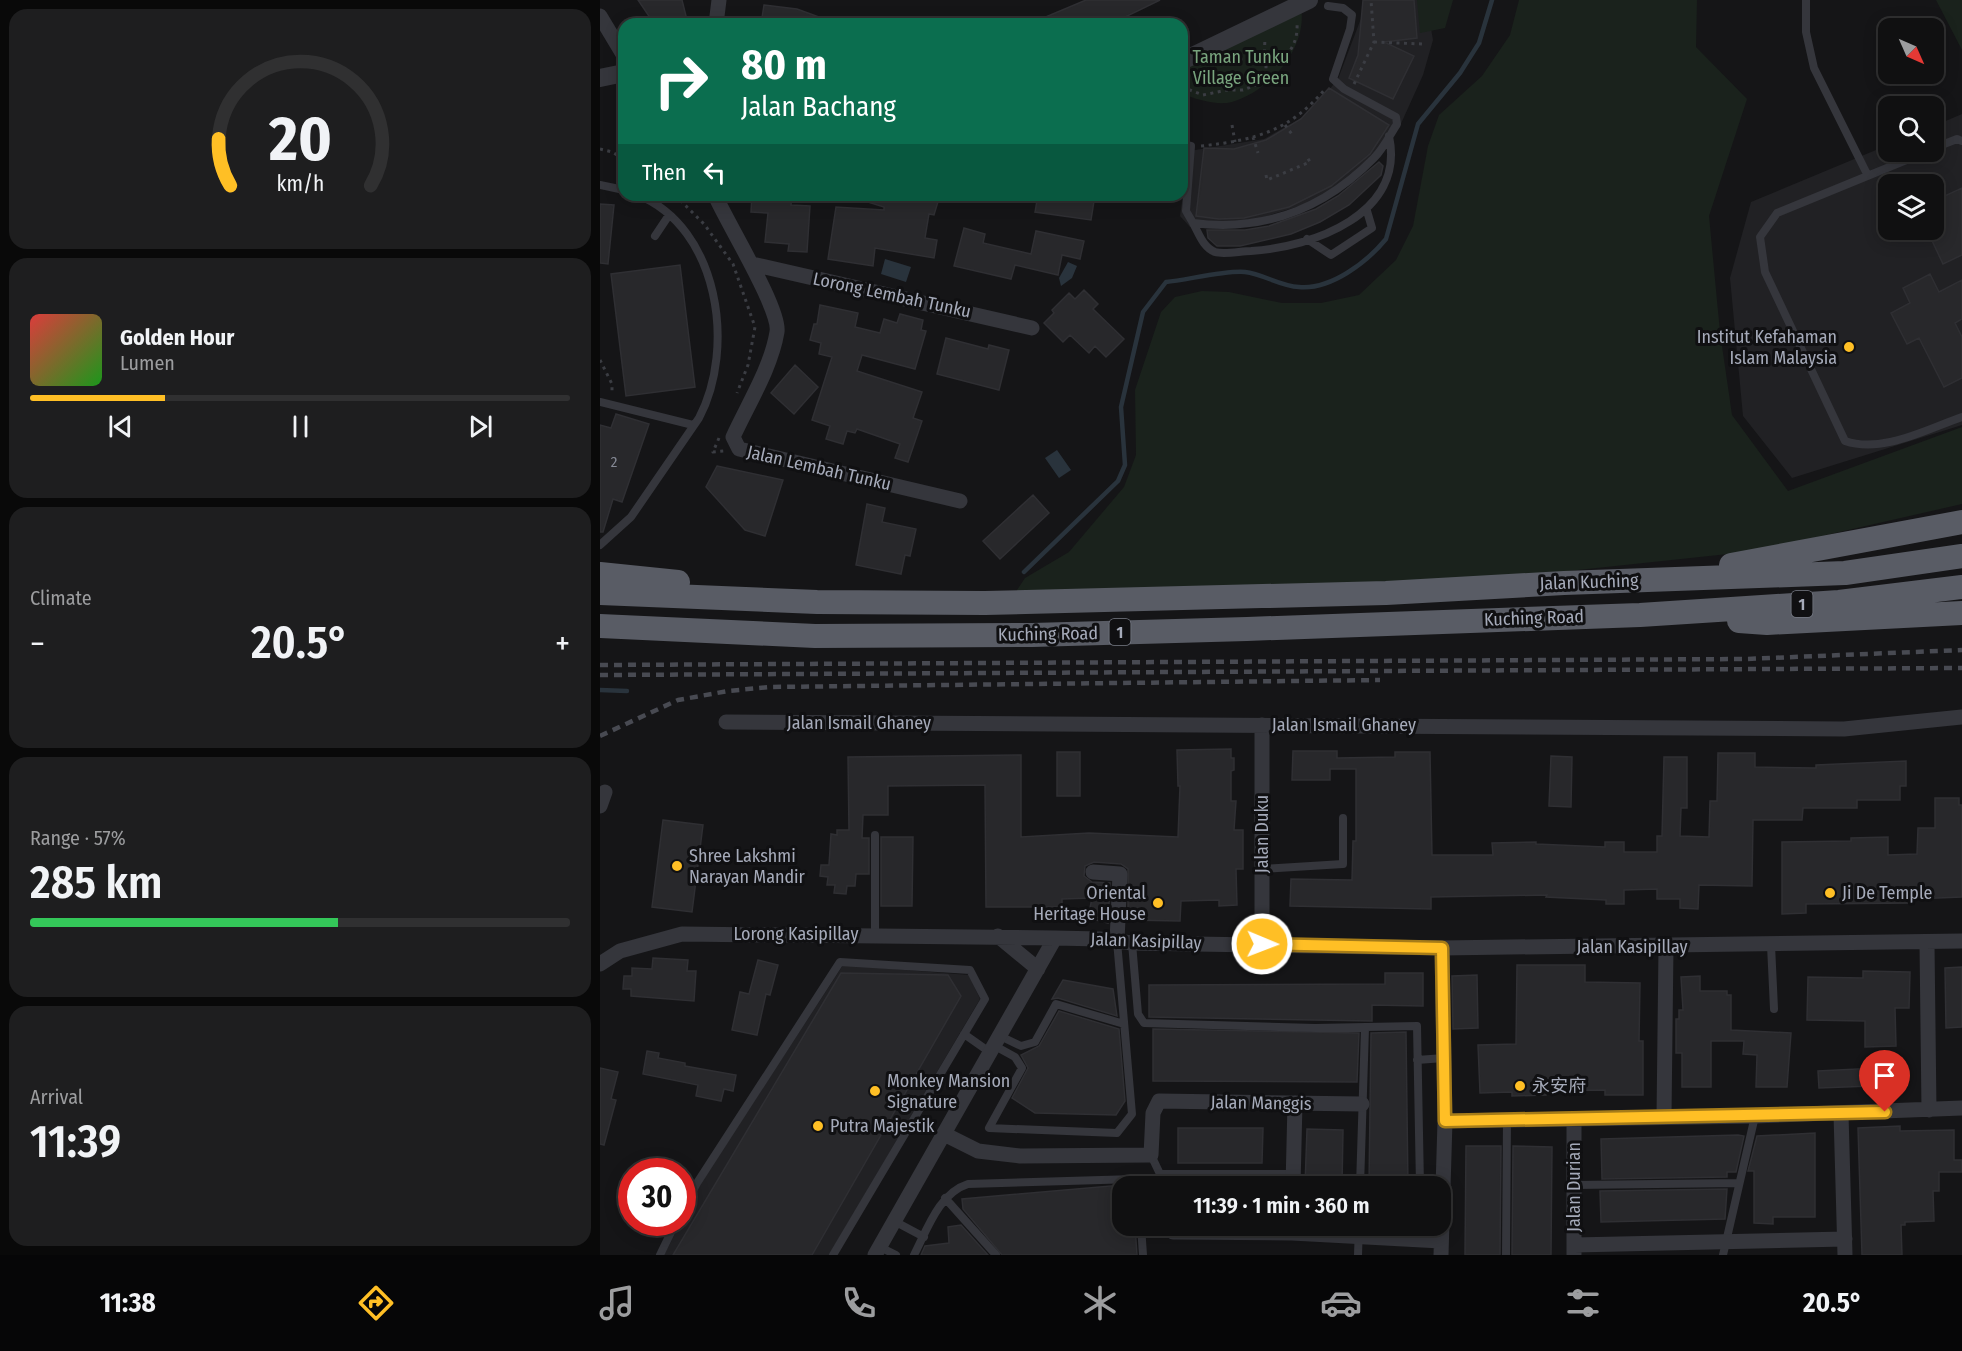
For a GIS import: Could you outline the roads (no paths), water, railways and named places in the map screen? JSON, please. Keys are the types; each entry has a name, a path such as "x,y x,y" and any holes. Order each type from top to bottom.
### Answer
{"highway":[{"path":"1648,580 1962,522"},
{"name":"Jalan Kuching","path":"817,602 984,603 1386,593 1845,573 1962,556"},
{"path":"600,574 632,576 817,602"},
{"name":"Jalan Kuching","path":"1640,615 1839,602 1962,587"},
{"name":"1","path":"600,593 817,602"},
{"path":"1640,615 1767,623 1962,613"},
{"name":"Kuching Road","path":"600,626 815,636 1021,635 1640,615"}],"street":[{"path":"716,18 718,0"},
{"path":"1188,66 1309,0"},
{"path":"600,16 618,46"},
{"path":"600,78 618,74"},
{"name":"Jalan Lembah Tunku","path":"719,201 752,264 778,323 765,367 733,437 739,449 960,501"},
{"name":"Lorong Lembah Tunku","path":"752,264 1032,328"},
{"name":"Jalan Ismail Ghaney","path":"726,722 1844,729 1962,717"},
{"name":"Jalan Duku","path":"1262,725 1262,944"},
{"path":"1093,872 1120,874 1124,942"},
{"name":"Lorong Kasipillay","path":"600,964 620,951 682,934 1055,938"},
{"path":"998,936 1038,969"},
{"path":"878,1251 1055,938"},
{"name":"Jalan Kasipillay","path":"1055,938 1124,942 1442,948 1927,944 1962,941"},
{"path":"1927,944 1929,1110"},
{"path":"1664,1118 1666,947"},
{"path":"1442,948 1445,1121 1442,1176"},
{"name":"Jalan Manggis","path":"1151,1155 1153,1113 1159,1101 1362,1104"},
{"path":"1293,1176 1295,1103"},
{"path":"1445,1121 1755,1116 1962,1108"},
{"path":"1841,1113 1845,1255"},
{"name":"Jalan Durian","path":"1574,1119 1574,1250"},
{"path":"944,1134 978,1151 1020,1156 1151,1155"},
{"path":"1380,1236 1441,1248"},
{"path":"1574,1250 1724,1249 1845,1239"}],"lane":[{"path":"1806,0 1806,32 1814,68 1867,174"},
{"path":"1193,223 1218,227 1242,225 1275,219 1318,204 1375,158 1397,124 1396,117 1349,92 1333,80 1350,29 1352,15 1343,8 1328,6"},
{"path":"1186,201 1186,211 1206,247 1217,253 1265,250 1307,239 1336,229 1367,211 1388,175 1394,157 1389,136"},
{"path":"1944,144 1957,139 1962,141"},
{"path":"1899,162 1777,213 1760,237 1765,272 1845,441 1859,446 1874,446 1962,417"},
{"path":"600,185 618,189"},
{"path":"600,545 631,517 693,425 705,406 716,363 717,309 706,272 699,257 669,215 653,201"},
{"path":"1307,239 1331,255 1372,228 1367,211"},
{"path":"655,236 669,215"},
{"path":"600,402 693,425"},
{"path":"1262,869 1343,864 1343,818"},
{"path":"875,835 875,935"},
{"path":"964,1034 995,1045 1016,1057 1022,1068 989,1128 1117,1133 1132,1114 1124,1024 1124,942"},
{"path":"1124,942 1138,1014 1144,1023 1365,1028 1417,1026 1420,1176"},
{"path":"1771,945 1774,1009"},
{"path":"696,1185 840,962 970,970 985,999 833,1255"},
{"path":"995,1045 1021,1046 1035,1042 1056,1004 1124,1024"},
{"path":"1360,1176 1365,1028"},
{"path":"1417,1060 1444,1058"},
{"path":"1724,1249 1755,1116"},
{"path":"1506,1255 1507,1120"},
{"path":"1151,1155 1160,1174 1204,1176"},
{"path":"914,1255 945,1198 959,1187 968,1184 1112,1180"},
{"path":"1574,1185 1739,1183"},
{"path":"945,1198 996,1255"},
{"path":"894,1221 924,1237"},
{"path":"660,1255 669,1236"},
{"path":"1142,1236 1143,1255"},
{"path":"1358,1255 1359,1236"},
{"path":"878,1251 896,1255"}],"waterway":[{"path":"1024,572 1118,481 1125,465 1121,407 1143,312 1166,282 1228,272 1245,272 1292,286 1311,287 1336,279 1369,257 1386,239 1418,124 1460,73 1479,43 1492,0"},
{"path":"600,690 627,691"}],"railway":[{"path":"600,665 1746,659 1962,650"},
{"path":"600,675 1962,668"},
{"path":"600,736 678,700 728,691 770,687 1380,680"}],"place":[{"name":"Institut Kefahaman Islam Malaysia","path":"1849,347"},
{"name":"Shree Lakshmi Narayan Mandir","path":"677,866"},
{"name":"Ji De Temple","path":"1830,893"},
{"name":"Oriental Heritage House","path":"1158,903"},
{"name":"永安府","path":"1520,1086"},
{"name":"Monkey Mansion Signature","path":"875,1091"},
{"name":"Putra Majestik","path":"818,1126"}],"park label":[{"name":"Taman Tunku Village Green","path":"1241,67"}]}
